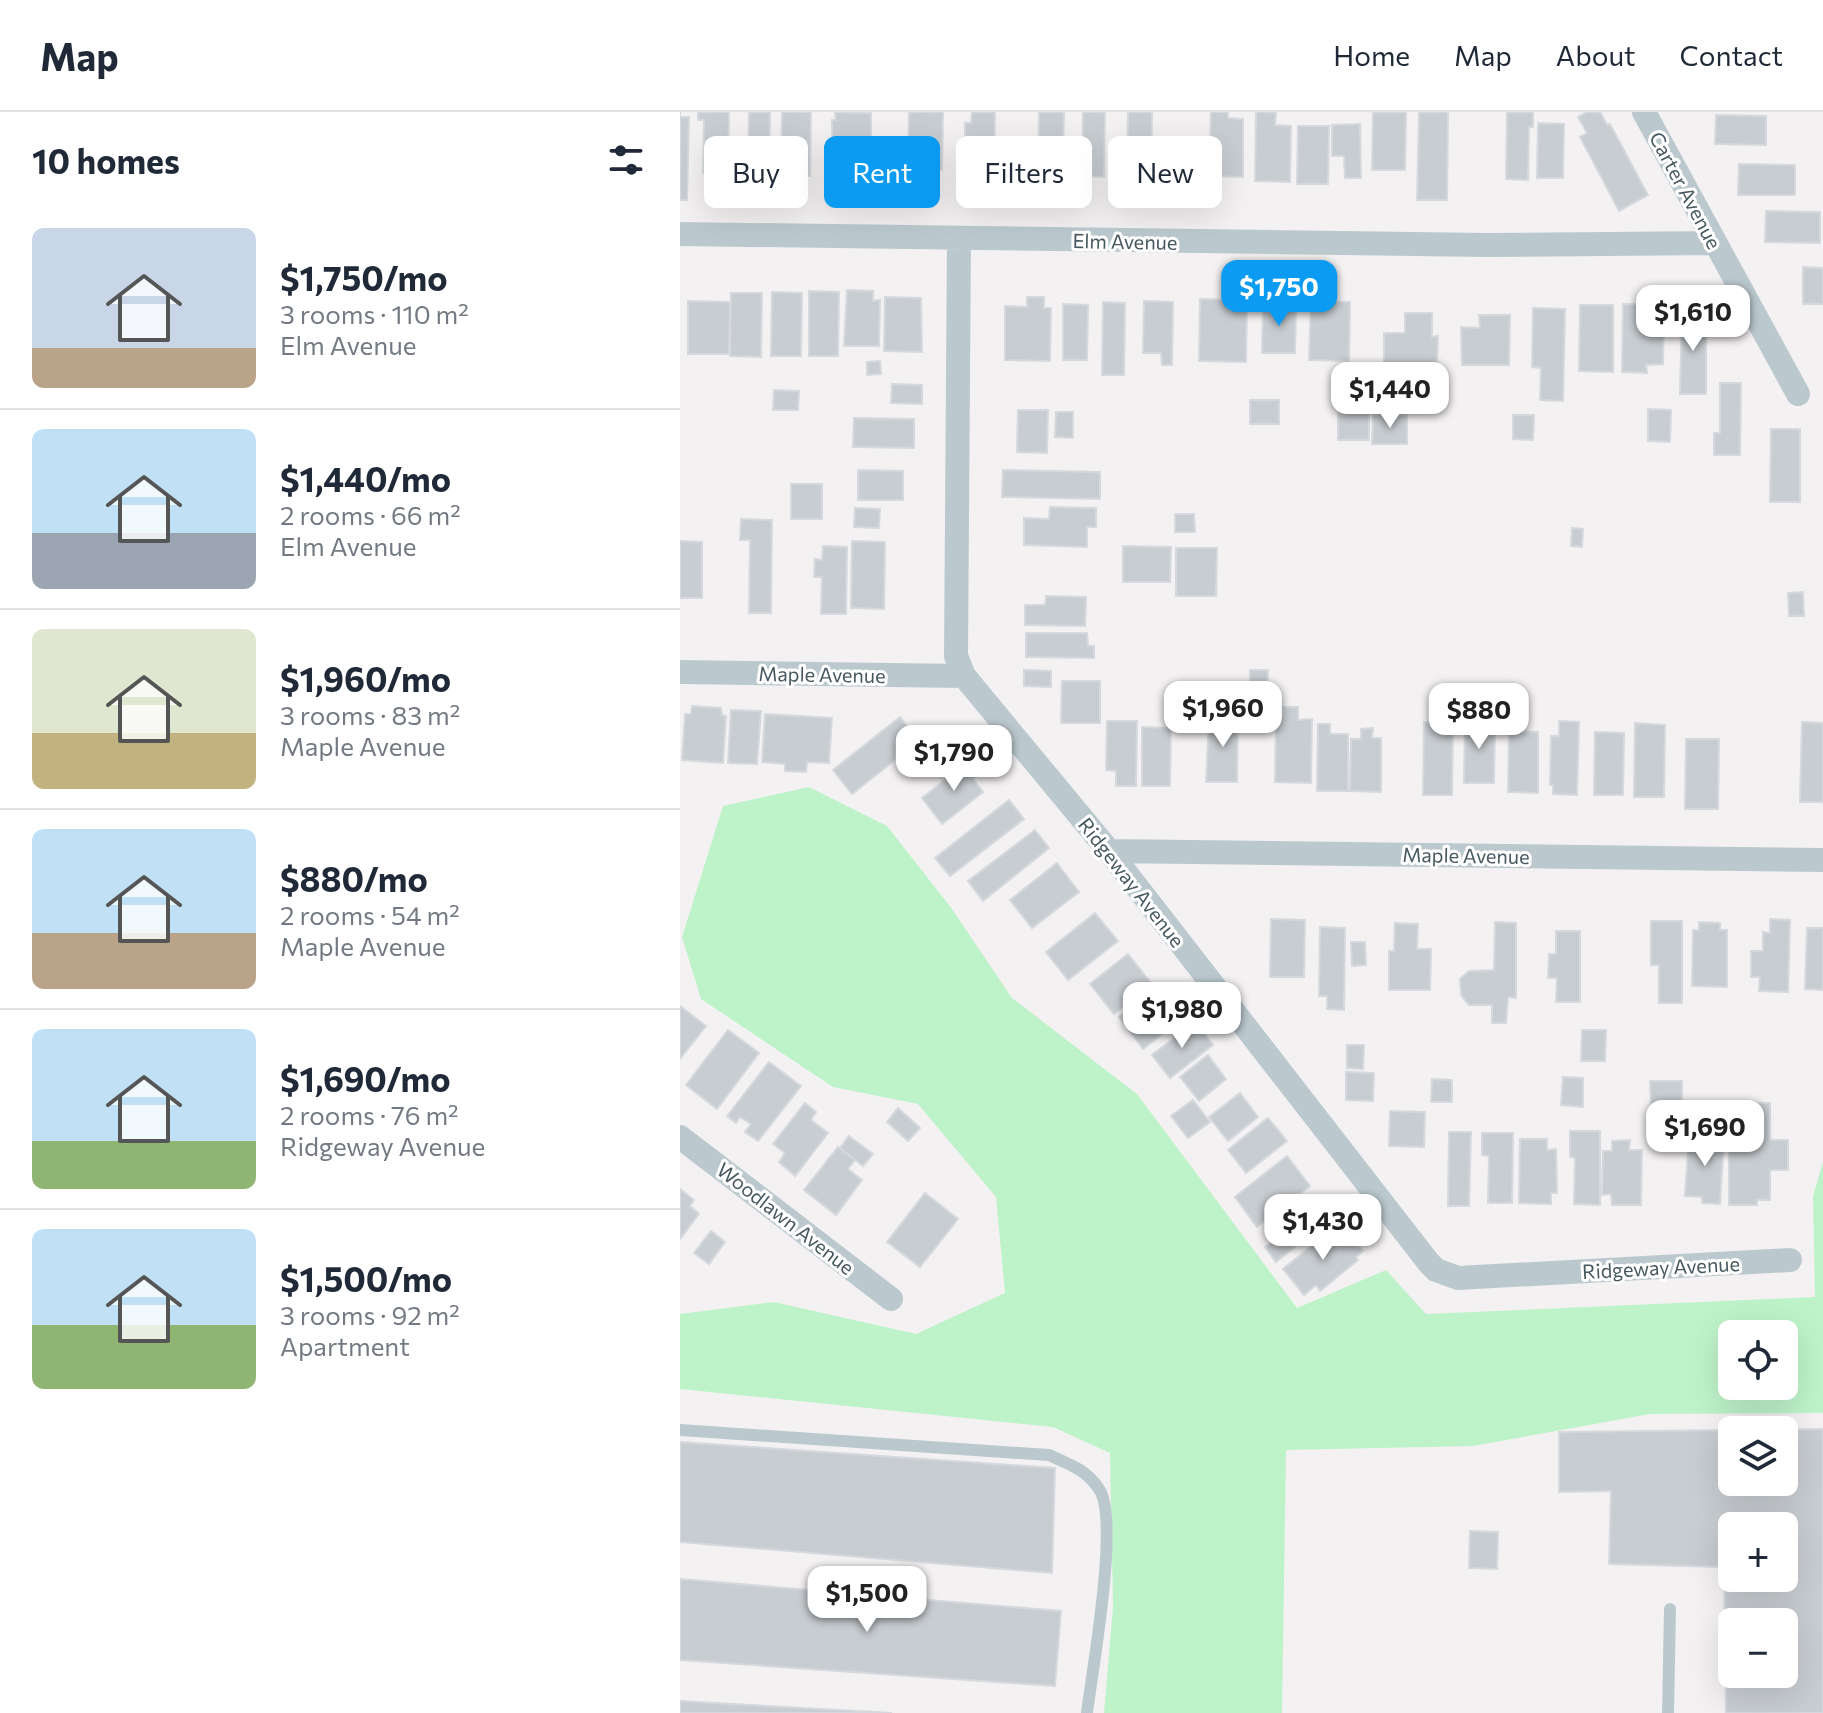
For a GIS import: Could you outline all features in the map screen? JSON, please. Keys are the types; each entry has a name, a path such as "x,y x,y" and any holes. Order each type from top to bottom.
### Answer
{"street":[{"name":"Carter Avenue","path":"1644,112 1798,394"},
{"name":"Elm Avenue","path":"680,234 1486,245 1714,243"},
{"name":"Ridgeway Avenue","path":"959,239 956,656 964,676 1109,851 1436,1270 1458,1278 1790,1260"},
{"name":"Maple Avenue","path":"680,672 964,676"},
{"name":"Maple Avenue","path":"1109,851 1823,860"},
{"name":"Woodlawn Avenue","path":"680,1137 891,1299"}],"lane":[{"path":"680,1430 1049,1455 1081,1469 1101,1491 1106,1518 1105,1557 1087,1713"},
{"path":"1668,1713 1670,1609"}],"green space":[{"path":"809,787 887,826 952,909 1012,998 1137,1094 1297,1308 1386,1270 1426,1314 1815,1297 1813,1196 1823,1162 1823,1413 1650,1414 1473,1446 1286,1450 1282,1713 1104,1713 1113,1606 1110,1453 1053,1427 680,1389 680,1314 774,1302 916,1334 1005,1293 996,1197 918,1104 833,1087 701,999 682,937 723,806"}],"building":[{"path":"698,112 729,112 729,136 704,136 704,173 703,173 704,120 698,120"},
{"path":"749,112 770,112 770,136 749,136"},
{"path":"782,112 811,112 810,176 808,136 782,136"},
{"path":"835,112 871,113 871,136 832,136 832,120 836,120"},
{"path":"909,112 943,112 942,170 940,136 909,136"},
{"path":"972,112 995,112 995,136 965,136 965,123 971,123"},
{"path":"1039,112 1064,112 1063,136 1039,136"},
{"path":"1083,112 1105,112 1104,177 1092,176 1092,136 1083,136"},
{"path":"1128,112 1152,112 1152,136 1128,136"},
{"path":"1211,112 1228,112 1228,118 1243,119 1243,177 1222,176 1222,136 1210,136"},
{"path":"1256,112 1276,112 1275,125 1291,126 1290,182 1255,181"},
{"path":"1373,112 1406,112 1405,170 1372,170"},
{"path":"1419,112 1448,112 1447,200 1417,200"},
{"path":"1507,112 1533,112 1533,127 1529,127 1528,180 1506,179"},
{"path":"1587,112 1600,112 1607,125 1610,124 1648,195 1619,211 1580,137 1587,133 1578,117"},
{"path":"1716,115 1766,116 1766,145 1715,144"},
{"path":"680,117 689,117 687,200 680,200"},
{"path":"1538,123 1564,124 1563,178 1537,178"},
{"path":"1360,124 1361,178 1345,178 1344,156 1332,156 1332,125"},
{"path":"1298,126 1329,126 1328,184 1297,184"},
{"path":"1739,164 1795,165 1795,195 1738,195"},
{"path":"1766,211 1820,212 1820,243 1765,242"},
{"path":"1803,267 1823,268 1823,304 1803,304"},
{"path":"847,290 873,291 873,301 880,300 879,346 844,346"},
{"path":"809,291 839,292 838,356 809,356"},
{"path":"772,292 802,293 801,356 771,356"},
{"path":"731,293 762,293 761,357 730,356"},
{"path":"885,297 921,298 922,352 884,351"},
{"path":"1027,297 1044,297 1044,308 1051,308 1050,361 1005,360 1005,306 1027,307"},
{"path":"1200,299 1247,300 1246,362 1199,361"},
{"path":"688,301 730,302 729,354 688,354"},
{"path":"1144,301 1173,302 1172,365 1162,365 1161,353 1143,353"},
{"path":"1311,301 1350,302 1349,361 1309,360"},
{"path":"1103,302 1125,303 1124,375 1102,375"},
{"path":"1063,304 1088,305 1087,360 1063,360"},
{"path":"1263,304 1296,304 1295,353 1262,353"},
{"path":"1623,304 1659,305 1658,317 1664,317 1663,364 1646,365 1647,373 1622,372"},
{"path":"1580,305 1613,305 1613,372 1579,371"},
{"path":"1533,308 1565,309 1563,401 1540,400 1541,368 1532,367"},
{"path":"1682,310 1706,311 1706,394 1680,394"},
{"path":"1405,313 1432,313 1432,337 1438,336 1437,365 1384,364 1384,333 1405,333"},
{"path":"1479,315 1510,315 1509,365 1462,365 1461,327 1480,328"},
{"path":"880,361 881,374 867,375 867,362"},
{"path":"1720,383 1741,383 1740,455 1714,455 1714,433 1720,433"},
{"path":"892,384 922,385 922,404 891,403"},
{"path":"774,390 799,391 798,410 773,410"},
{"path":"1250,400 1279,400 1279,424 1250,424"},
{"path":"1648,409 1671,410 1670,442 1648,441"},
{"path":"1018,410 1048,410 1047,453 1017,452"},
{"path":"1056,412 1073,412 1073,438 1055,437"},
{"path":"1338,413 1369,414 1369,440 1338,440"},
{"path":"1373,415 1407,415 1407,444 1372,444"},
{"path":"1513,415 1534,415 1533,440 1513,439"},
{"path":"854,418 914,419 914,448 853,447"},
{"path":"1771,429 1800,429 1800,502 1770,502"},
{"path":"858,470 903,471 903,500 858,500"},
{"path":"1003,470 1100,472 1100,499 1002,497"},
{"path":"791,484 822,484 822,519 791,519"},
{"path":"1050,507 1096,508 1096,527 1087,527 1087,547 1024,545 1024,518 1049,519"},
{"path":"855,508 880,509 879,528 854,527"},
{"path":"1175,514 1194,514 1195,532 1175,532"},
{"path":"741,519 772,520 771,613 749,613 750,540 740,540"},
{"path":"1572,528 1583,529 1582,547 1571,546"},
{"path":"680,541 702,542 702,598 680,598"},
{"path":"852,541 885,542 884,609 851,608"},
{"path":"823,546 847,547 846,614 821,614 822,577 814,577 815,559 822,560"},
{"path":"1123,546 1171,547 1170,582 1123,582"},
{"path":"1176,548 1217,548 1216,596 1176,596"},
{"path":"1803,592 1804,616 1789,616 1788,593"},
{"path":"1046,596 1086,597 1085,626 1025,625 1025,605 1045,605"},
{"path":"1026,633 1087,633 1088,646 1094,646 1094,658 1026,657"},
{"path":"1024,670 1051,671 1051,687 1024,686"},
{"path":"1250,670 1268,670 1267,700 1250,700"},
{"path":"1062,681 1100,681 1100,723 1061,723"},
{"path":"692,706 721,708 722,715 726,716 723,763 682,760 685,714 691,714"},
{"path":"1283,707 1298,707 1298,720 1312,719 1311,783 1275,782 1276,716 1283,716"},
{"path":"731,710 761,711 757,764 728,763"},
{"path":"1221,712 1238,713 1237,782 1206,782 1209,720 1221,720"},
{"path":"765,714 832,718 829,763 807,762 806,772 785,771 785,764 762,762"},
{"path":"900,717 919,741 852,794 833,770"},
{"path":"1465,718 1495,719 1494,783 1464,783"},
{"path":"1107,721 1137,721 1136,786 1116,786 1116,771 1106,770"},
{"path":"1559,721 1579,722 1577,795 1553,794 1553,785 1550,785 1551,736 1559,736"},
{"path":"1424,722 1453,723 1452,795 1423,795"},
{"path":"1802,722 1823,723 1823,802 1800,802"},
{"path":"1635,723 1665,725 1664,797 1634,797"},
{"path":"1318,724 1330,724 1330,734 1348,734 1348,791 1317,791"},
{"path":"1142,727 1171,728 1170,786 1142,786"},
{"path":"1373,728 1372,738 1381,738 1381,792 1350,791 1351,739 1361,739 1361,729"},
{"path":"1509,731 1538,732 1538,793 1508,792"},
{"path":"1595,732 1624,733 1623,795 1594,795"},
{"path":"1686,739 1719,739 1718,809 1685,809"},
{"path":"969,761 978,774 973,779 983,792 942,824 922,798"},
{"path":"1009,800 1024,819 950,876 935,858"},
{"path":"1035,830 1049,848 983,901 968,881"},
{"path":"1057,863 1079,892 1032,928 1010,900"},
{"path":"1095,913 1118,941 1068,980 1046,952"},
{"path":"1271,919 1305,920 1304,977 1270,977"},
{"path":"1770,919 1790,920 1788,992 1759,991 1760,977 1751,977 1751,951 1763,951 1763,932 1770,933"},
{"path":"1651,921 1682,921 1682,1003 1659,1003 1659,965 1651,965"},
{"path":"1495,922 1516,923 1516,998 1508,997 1506,1023 1492,1023 1492,1005 1469,1005 1461,995 1460,979 1469,971 1494,970"},
{"path":"1699,922 1720,923 1720,930 1727,930 1727,987 1692,986 1693,930 1699,930"},
{"path":"1395,923 1418,924 1417,949 1431,949 1430,990 1389,990 1389,951 1394,951"},
{"path":"1320,927 1345,928 1344,1010 1327,1009 1327,996 1319,996"},
{"path":"1807,928 1823,928 1823,990 1805,989"},
{"path":"1556,931 1580,931 1580,1002 1556,1002 1557,978 1548,978 1549,954 1556,954"},
{"path":"1351,942 1365,942 1366,965 1352,966"},
{"path":"1128,954 1152,984 1114,1014 1090,984"},
{"path":"1155,989 1179,1021 1143,1049 1119,1017"},
{"path":"680,1006 706,1026 680,1059"},
{"path":"1195,1022 1213,1045 1170,1078 1152,1055"},
{"path":"728,1030 759,1053 717,1109 686,1085"},
{"path":"1582,1030 1606,1030 1605,1061 1581,1061"},
{"path":"1347,1045 1364,1045 1363,1069 1347,1068"},
{"path":"1208,1055 1226,1079 1199,1101 1180,1077"},
{"path":"769,1062 801,1086 758,1141 745,1132 751,1124 740,1117 736,1123 727,1116"},
{"path":"1346,1072 1374,1073 1373,1101 1346,1100"},
{"path":"1563,1077 1583,1078 1583,1107 1561,1105"},
{"path":"1432,1079 1452,1080 1452,1102 1431,1102"},
{"path":"1650,1081 1682,1081 1682,1108 1651,1108"},
{"path":"1240,1093 1258,1117 1228,1141 1209,1117"},
{"path":"1193,1100 1210,1122 1188,1138 1171,1116"},
{"path":"805,1103 816,1112 811,1120 828,1133 795,1176 779,1162 785,1153 773,1144"},
{"path":"1729,1103 1770,1103 1770,1140 1788,1140 1788,1170 1770,1170 1770,1200 1757,1200 1757,1205 1729,1205"},
{"path":"898,1108 920,1128 908,1141 887,1122"},
{"path":"1390,1111 1425,1112 1424,1147 1389,1146"},
{"path":"1268,1118 1287,1141 1246,1173 1228,1150"},
{"path":"1570,1131 1600,1131 1600,1205 1574,1204 1575,1158 1570,1157"},
{"path":"1449,1132 1471,1132 1469,1206 1448,1206"},
{"path":"1482,1133 1513,1133 1512,1203 1488,1203 1489,1156 1482,1155"},
{"path":"1689,1134 1724,1136 1720,1204 1702,1203 1702,1197 1685,1196"},
{"path":"849,1136 873,1154 863,1166 840,1148"},
{"path":"1520,1139 1547,1139 1547,1150 1556,1149 1557,1193 1551,1193 1551,1204 1519,1203"},
{"path":"1630,1140 1629,1150 1642,1150 1641,1205 1612,1205 1611,1194 1602,1195 1603,1151 1612,1151 1612,1141"},
{"path":"838,1147 855,1160 848,1169 862,1180 836,1215 804,1190"},
{"path":"1287,1156 1310,1186 1257,1227 1235,1197"},
{"path":"680,1189 694,1200 690,1206 699,1214 680,1239"},
{"path":"925,1193 958,1219 920,1267 887,1242"},
{"path":"1290,1228 1301,1242 1276,1262 1265,1247"},
{"path":"1334,1228 1343,1239 1349,1234 1363,1251 1356,1257 1358,1260 1320,1291 1316,1285 1304,1295 1283,1269"},
{"path":"711,1231 725,1242 709,1264 694,1253"},
{"path":"1798,1429 1823,1429 1823,1713 1726,1713 1726,1688 1798,1688 1798,1608 1725,1608 1724,1592 1798,1592 1798,1512 1718,1512 1718,1567 1609,1564 1611,1491 1559,1492 1559,1432 1718,1430 1718,1496 1798,1496"},
{"path":"680,1442 1055,1468 1052,1573 680,1542"},
{"path":"1470,1531 1498,1532 1497,1569 1469,1568"},
{"path":"680,1579 1061,1611 1055,1686 680,1660"},
{"path":"680,1701 892,1713 680,1713"}]}
